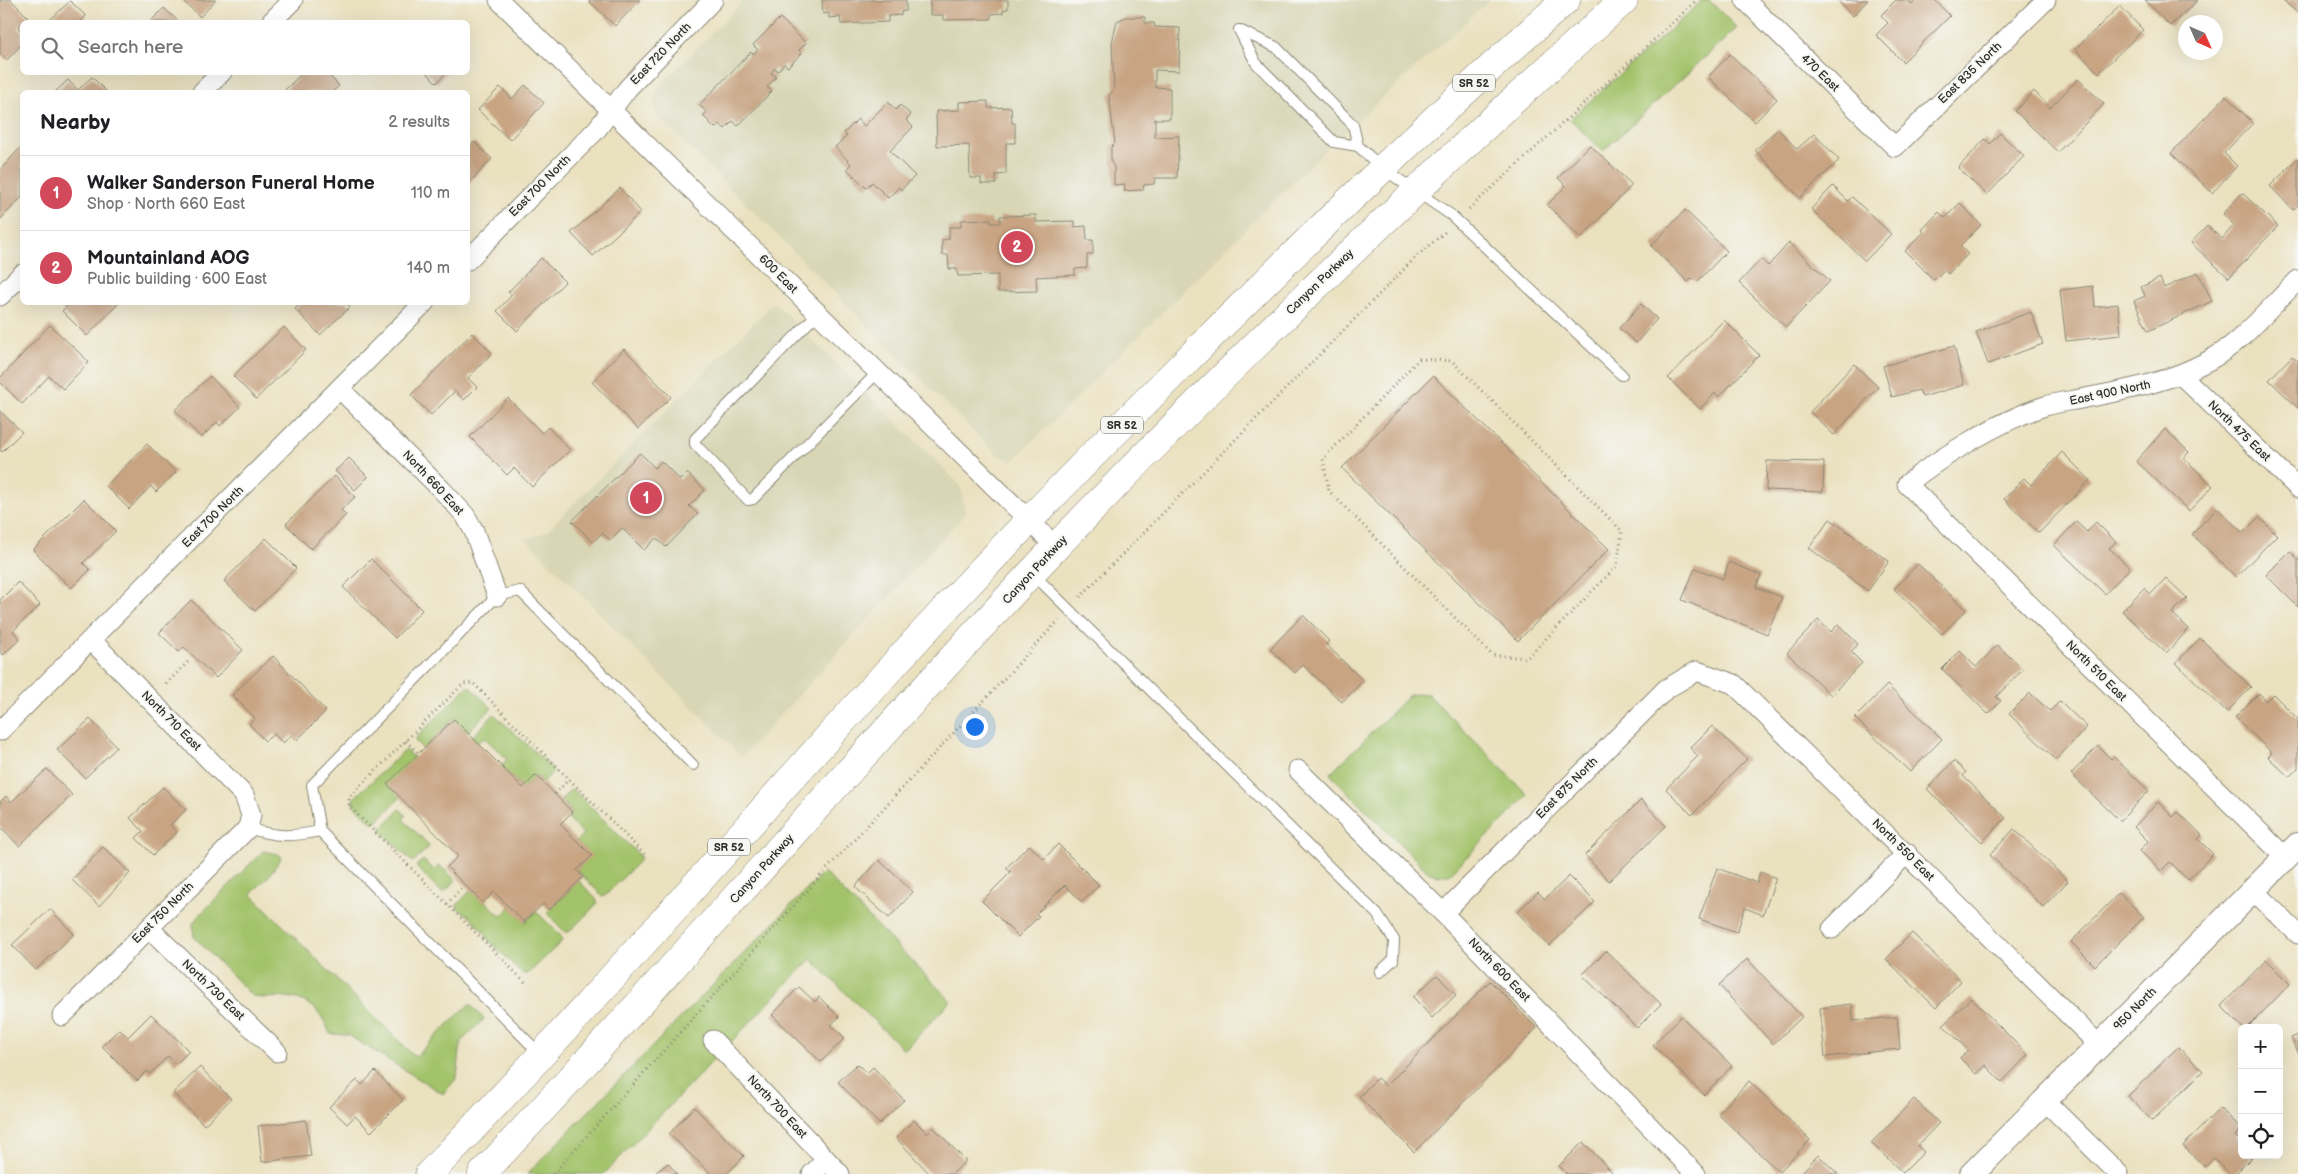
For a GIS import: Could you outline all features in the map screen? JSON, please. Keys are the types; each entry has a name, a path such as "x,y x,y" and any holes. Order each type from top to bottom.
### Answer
{"highway":[{"name":"SR 52","path":"429,1174 541,1055 887,672 1028,520 1292,255 1382,168 1566,0"},
{"name":"Canyon Parkway","path":"482,1174 562,1090 934,677 1056,547 1261,340 1416,190 1624,0"}],"street":[{"path":"272,20 293,0"},
{"name":"600 East","path":"499,0 1056,547"},
{"name":"East 720 North","path":"611,111 628,88 713,0"},
{"name":"470 East","path":"1745,0 1895,147"},
{"name":"East 835 North","path":"1895,147 2046,0"},
{"path":"204,90 219,75"},
{"name":"East 700 North","path":"470,258 597,129 611,111"},
{"path":"0,296 20,276"},
{"name":"East 900 North","path":"1907,484 1931,464 2011,421 2045,406 2151,385 2181,375 2210,360 2244,334 2298,280"},
{"name":"East 700 North","path":"0,731 423,305"},
{"name":"North 475 East","path":"2181,375 2298,488"},
{"name":"North 660 East","path":"340,389 441,489 464,515 474,532 498,596"},
{"name":"North 510 East","path":"1907,484 2292,851"},
{"name":"North 710 East","path":"91,640 244,795 251,815 248,828"},
{"name":"North 550 East","path":"1697,671 1734,684 2099,1045"},
{"name":"East 875 North","path":"1443,913 1666,689 1697,671"},
{"name":"North 600 East","path":"1298,770 1443,913 1696,1174"},
{"name":"East 750 North","path":"62,1016 248,828"},
{"name":"950 North","path":"1972,1174 2292,851"},
{"path":"1832,929 1907,853"},
{"path":"2254,891 2298,934"},
{"name":"North 730 East","path":"149,928 277,1052"},
{"name":"North 700 East","path":"713,1040 840,1174"},
{"path":"2044,1100 2119,1174"},
{"path":"812,1174 826,1160"}],"lane":[{"path":"1358,146 1353,125 1276,47 1239,30 1256,63 1334,142 1358,146 1382,168 1457,220 1622,375"},
{"path":"818,313 695,439 695,444 748,500 754,499 878,372"},
{"path":"1032,573 1377,914 1394,940 1393,960 1380,972"},
{"path":"541,1055 320,830 312,785 498,596 520,591 692,765"},
{"path":"248,828 268,835 295,836 320,830"}],"path":[{"path":"553,1174 824,872 1069,609 1194,479 1418,255 1698,0"},
{"path":"1419,359 1452,361 1622,531 1617,566 1527,658 1492,655 1329,491 1323,459 1419,359"},
{"path":"166,684 190,660"},
{"path":"525,982 349,806 349,798 463,684 473,683 646,856"},
{"path":"406,741 418,754"},
{"path":"554,794 569,779"},
{"path":"447,904 465,885"}],"shaded area":[{"path":"744,0 1490,0 1324,151 1013,461 997,455 657,115 653,103 657,89"},
{"path":"774,302 961,486 965,514 742,757 526,539 546,532"}],"green space":[{"path":"1709,0 1737,28 1603,151 1570,119 1702,1"},
{"path":"467,687 471,687 492,708 467,732 453,719 423,749 415,741 416,738"},
{"path":"1418,693 1428,694 1528,795 1451,873 1438,876 1428,872 1330,774 1409,695"},
{"path":"494,714 552,768 553,772 543,782 536,775 523,788 501,766 507,759 484,737 478,743 472,737"},
{"path":"405,750 414,758 400,798 375,823 372,823 353,804 353,799"},
{"path":"570,790 574,790 640,856 640,860 605,896 602,896 577,870 591,856 576,841 583,834 567,818 572,812 561,800"},
{"path":"400,809 406,816 403,819 430,846 414,861 411,861 381,831 381,828"},
{"path":"263,851 278,854 282,857 268,877 251,894 415,1057 468,1005 471,1005 484,1019 461,1042 457,1078 443,1094 348,1035 330,1034 318,1012 305,1002 289,997 263,998 252,996 194,937 193,924 196,919"},
{"path":"423,860 434,870 439,865 456,880 445,892 441,892 417,868 417,865"},
{"path":"824,872 951,1001 904,1050 811,959 604,1174 527,1174"},
{"path":"579,881 597,900 597,904 569,932 565,932 547,913"},
{"path":"471,890 501,916 510,907 525,922 536,911 561,936 562,941 528,974 523,974 486,938 487,935 468,915 457,908 457,905"}],"building":[{"path":"0,0 11,0 28,17 25,20 20,20 18,27 20,30 20,46 7,60 0,54"},
{"path":"182,0 216,0 200,17"},
{"path":"588,0 640,0 615,26"},
{"path":"822,0 906,0 906,11 901,12 901,15 888,16 888,22 841,24 840,17 829,18 829,13 823,14"},
{"path":"930,0 1008,0 1008,9 1003,10 1003,13 991,14 991,19 943,20 943,15 930,15"},
{"path":"1837,0 1868,0 1853,16"},
{"path":"1896,0 1908,0 1912,4 1915,0 1935,0 1950,16 1903,62 1876,35 1888,23 1881,15"},
{"path":"2145,0 2198,0 2182,15 2178,15 2178,19 2170,26"},
{"path":"2282,0 2298,0 2298,13"},
{"path":"70,1 86,16 82,20 50,20"},
{"path":"2120,6 2143,30 2099,73 2075,49"},
{"path":"164,8 177,20 152,20"},
{"path":"1126,17 1145,17 1145,23 1154,23 1155,27 1180,28 1179,71 1155,70 1155,87 1170,88 1170,119 1155,119 1155,137 1179,136 1177,178 1155,178 1154,184 1144,185 1143,190 1124,191 1125,184 1114,185 1111,147 1115,143 1109,96 1114,89 1112,43 1117,21"},
{"path":"780,18 806,43 799,50 802,53 788,67 784,64 778,71 775,68 771,73 776,77 767,87 772,91 738,126 733,121 725,129 720,124 715,128 703,116 707,112 699,105 751,52 753,54 758,50 753,45"},
{"path":"1730,54 1777,99 1755,122 1708,77"},
{"path":"300,75 329,75 339,86 334,90 285,90"},
{"path":"429,75 444,75 437,83"},
{"path":"92,77 105,90 78,90"},
{"path":"2078,79 2104,104 2058,152 2015,111 2034,91 2050,108"},
{"path":"68,80 78,90 57,90"},
{"path":"525,85 544,103 510,140 478,110 500,87 512,99"},
{"path":"2226,96 2253,123 2224,153 2237,166 2212,193 2171,153"},
{"path":"988,101 988,108 1011,107 1012,123 1015,123 1015,143 1006,143 1006,174 996,175 996,184 981,184 981,178 970,178 969,145 937,146 936,111 959,110 959,102"},
{"path":"888,102 896,110 900,105 911,115 906,120 913,127 890,151 915,176 901,190 899,187 888,198 872,182 866,188 847,169 851,164 835,147 847,136 844,133 858,119 864,126"},
{"path":"1778,129 1797,149 1814,134 1839,160 1800,198 1755,150"},
{"path":"2000,133 2024,156 1987,195 1958,168 1985,139 1990,144"},
{"path":"474,142 492,159 470,182 470,147"},
{"path":"1590,145 1632,185 1581,238 1547,205 1566,186 1558,178"},
{"path":"20,148 20,199 0,220 0,170"},
{"path":"2298,158 2298,205 2293,210 2270,186"},
{"path":"1833,186 1848,201 1852,197 1891,234 1865,261 1811,209"},
{"path":"620,188 641,212 593,256 571,233"},
{"path":"2242,193 2278,226 2229,278 2191,243 2207,226 2222,239 2234,225 2223,214"},
{"path":"1960,203 1981,225 1960,246 1968,254 1948,274 1944,270 1934,280 1905,251 1924,232 1922,230 1939,212 1945,218"},
{"path":"1685,210 1727,251 1697,282 1692,278 1688,282 1651,246"},
{"path":"1036,215 1036,222 1075,221 1075,227 1086,226 1087,240 1093,240 1093,254 1087,255 1087,268 1075,269 1075,275 1036,277 1037,291 998,292 998,275 958,276 957,269 949,269 948,255 942,255 942,240 949,239 949,227 961,227 961,220 991,219 991,223 1000,223 1000,216"},
{"path":"1789,243 1830,281 1786,327 1739,283 1761,259 1768,266"},
{"path":"541,258 565,282 517,331 497,311 512,295 508,292"},
{"path":"2198,272 2212,301 2148,331 2134,301 2145,296 2141,287 2160,278 2164,288"},
{"path":"2093,286 2095,307 2118,304 2121,335 2066,341 2060,290"},
{"path":"1641,304 1657,319 1636,343 1619,328"},
{"path":"68,305 117,305 87,336 62,311"},
{"path":"299,305 348,305 350,307 320,335 295,309"},
{"path":"2031,312 2043,344 1988,364 1976,332"},
{"path":"1724,320 1759,355 1719,397 1715,393 1700,409 1668,378"},
{"path":"50,325 89,362 63,389 49,376 22,404 0,382 0,378"},
{"path":"284,327 306,350 256,399 233,376"},
{"path":"472,333 492,353 468,378 477,387 464,400 455,391 431,415 411,395"},
{"path":"1954,346 1964,385 1922,397 1919,390 1892,397 1883,366"},
{"path":"624,349 671,397 638,429 592,382"},
{"path":"2292,356 2298,361 2298,408 2269,380"},
{"path":"1854,364 1878,387 1834,435 1810,412"},
{"path":"210,376 240,407 220,426 217,422 201,438 175,410"},
{"path":"1433,376 1609,549 1518,641 1342,468"},
{"path":"508,398 542,433 548,427 570,450 532,487 514,468 507,475 470,437"},
{"path":"0,411 22,432 2,452 0,450"},
{"path":"2165,429 2189,452 2184,458 2213,486 2189,511 2136,461"},
{"path":"147,444 176,472 156,492 151,486 129,509 106,486"},
{"path":"2062,452 2090,480 2039,533 2004,499 2024,478 2031,485"},
{"path":"640,453 655,468 661,461 680,480 687,473 705,490 689,506 698,514 666,547 656,538 644,550 622,528 610,540 602,533 593,542 572,521"},
{"path":"349,458 368,477 355,490 335,471"},
{"path":"1767,461 1824,462 1823,492 1766,490"},
{"path":"335,476 355,497 341,510 346,515 311,549 286,524"},
{"path":"84,499 116,531 83,563 90,570 71,588 33,550"},
{"path":"2217,508 2243,533 2259,517 2277,535 2236,577 2192,534"},
{"path":"1830,519 1889,561 1868,591 1809,548"},
{"path":"2076,522 2087,532 2096,522 2116,542 2109,548 2130,568 2105,594 2054,545"},
{"path":"266,538 296,568 255,611 224,581"},
{"path":"2290,551 2298,559 2298,607 2266,575"},
{"path":"371,559 422,610 395,638 343,587"},
{"path":"1729,562 1761,575 1756,587 1782,597 1767,634 1682,600 1695,568 1723,579"},
{"path":"1918,564 1966,610 1942,634 1894,589"},
{"path":"2166,578 2187,598 2172,613 2189,629 2166,653 2122,611 2144,588 2151,594"},
{"path":"18,582 40,605 13,631 20,639 3,655 0,652 0,600"},
{"path":"191,600 243,650 216,678 184,647 179,652 159,633"},
{"path":"1303,615 1329,641 1326,644 1363,681 1342,702 1303,665 1295,673 1270,649"},
{"path":"1818,620 1831,632 1838,624 1858,644 1851,652 1862,663 1831,695 1787,653"},
{"path":"2200,638 2251,687 2227,712 2176,663"},
{"path":"1997,645 2023,669 1996,697 2001,701 1988,714 1942,669 1960,651 1976,667"},
{"path":"273,656 326,711 297,740 292,735 283,743 274,734 265,741 249,724 255,718 232,695"},
{"path":"1887,685 1942,739 1910,772 1855,718"},
{"path":"2030,693 2050,711 2060,701 2087,727 2056,760 2009,714"},
{"path":"2259,693 2266,701 2273,694 2298,719 2298,768 2289,777 2268,757 2272,753 2235,717"},
{"path":"90,719 117,747 85,778 57,750"},
{"path":"454,719 523,788 536,775 572,812 560,824 592,856 577,870 583,877 579,881 549,910 543,904 524,922 494,892 483,903 447,867 458,856 387,784"},
{"path":"1712,726 1747,759 1692,815 1666,789 1698,756 1690,748"},
{"path":"2098,746 2111,759 2114,757 2149,791 2120,821 2071,774"},
{"path":"1954,761 1966,772 1963,776 2006,818 1982,842 1927,789"},
{"path":"47,769 72,795 19,846 0,826 0,802 6,796 11,802"},
{"path":"163,787 186,810 170,825 177,832 153,855 136,838 143,831 130,818"},
{"path":"1641,800 1666,826 1609,881 1585,855"},
{"path":"2158,802 2173,817 2178,812 2202,835 2198,839 2213,854 2188,880 2170,862 2161,871 2140,851 2148,841 2134,827"},
{"path":"2014,829 2068,881 2043,907 1990,855"},
{"path":"1058,844 1099,885 1082,902 1065,885 1036,914 1039,916 1018,937 982,901 1011,872 1006,868 1029,845 1044,859"},
{"path":"103,847 130,873 99,906 72,880"},
{"path":"879,860 913,892 889,918 855,887"},
{"path":"1717,868 1757,883 1760,872 1776,878 1763,915 1745,908 1737,932 1699,919"},
{"path":"1569,876 1595,902 1549,946 1517,912 1538,892 1545,899"},
{"path":"2119,893 2144,917 2095,966 2071,942"},
{"path":"50,909 74,934 36,970 12,945"},
{"path":"1912,933 1961,981 1936,1008 1886,959"},
{"path":"1606,951 1661,1004 1637,1028 1582,975"},
{"path":"1747,959 1802,1017 1773,1044 1719,985"},
{"path":"2266,960 2290,984 2251,1024 2239,1024 2221,1006"},
{"path":"1437,975 1456,995 1432,1018 1413,997"},
{"path":"1490,981 1537,1028 1414,1152 1359,1097 1377,1078 1386,1086"},
{"path":"799,987 815,1002 819,997 839,1017 831,1025 845,1038 821,1062 772,1015"},
{"path":"1971,998 2028,1055 2002,1082 1985,1065 1976,1074 1960,1058 1968,1050 1943,1025"},
{"path":"1852,1004 1853,1021 1897,1017 1900,1049 1825,1057 1820,1008"},
{"path":"151,1014 189,1051 176,1064 168,1056 150,1074 147,1071 137,1081 102,1046 119,1029 128,1037"},
{"path":"1681,1016 1732,1066 1704,1095 1653,1045"},
{"path":"2298,1035 2298,1052 2291,1038"},
{"path":"2178,1047 2203,1071 2152,1121 2128,1096"},
{"path":"857,1064 867,1073 873,1067 904,1100 879,1124 838,1082"},
{"path":"200,1067 231,1099 204,1125 173,1093"},
{"path":"375,1071 403,1100 371,1132 355,1116 347,1124 329,1107 357,1080 362,1085"},
{"path":"1749,1081 1810,1140 1779,1172 1718,1114"},
{"path":"1914,1099 1939,1123 1917,1146 1924,1152 1903,1173 1871,1143"},
{"path":"694,1107 744,1156 727,1174 711,1174 669,1134"},
{"path":"2220,1108 2238,1125 2238,1133 2235,1136 2238,1139 2238,1159 2250,1159 2235,1174 2230,1174 2214,1158 2205,1167 2183,1146"},
{"path":"306,1120 311,1156 262,1162 258,1126"},
{"path":"914,1120 927,1133 933,1127 966,1161 952,1174 930,1174 896,1138"},
{"path":"1583,1142 1614,1174 1565,1174 1559,1166"},
{"path":"1818,1155 1838,1174 1800,1174"},
{"path":"668,1163 677,1174 654,1174"}],"place":[{"name":"Mountainland AOG","path":"1017,247"},
{"name":"Walker Sanderson Funeral Home","path":"646,498"}]}
